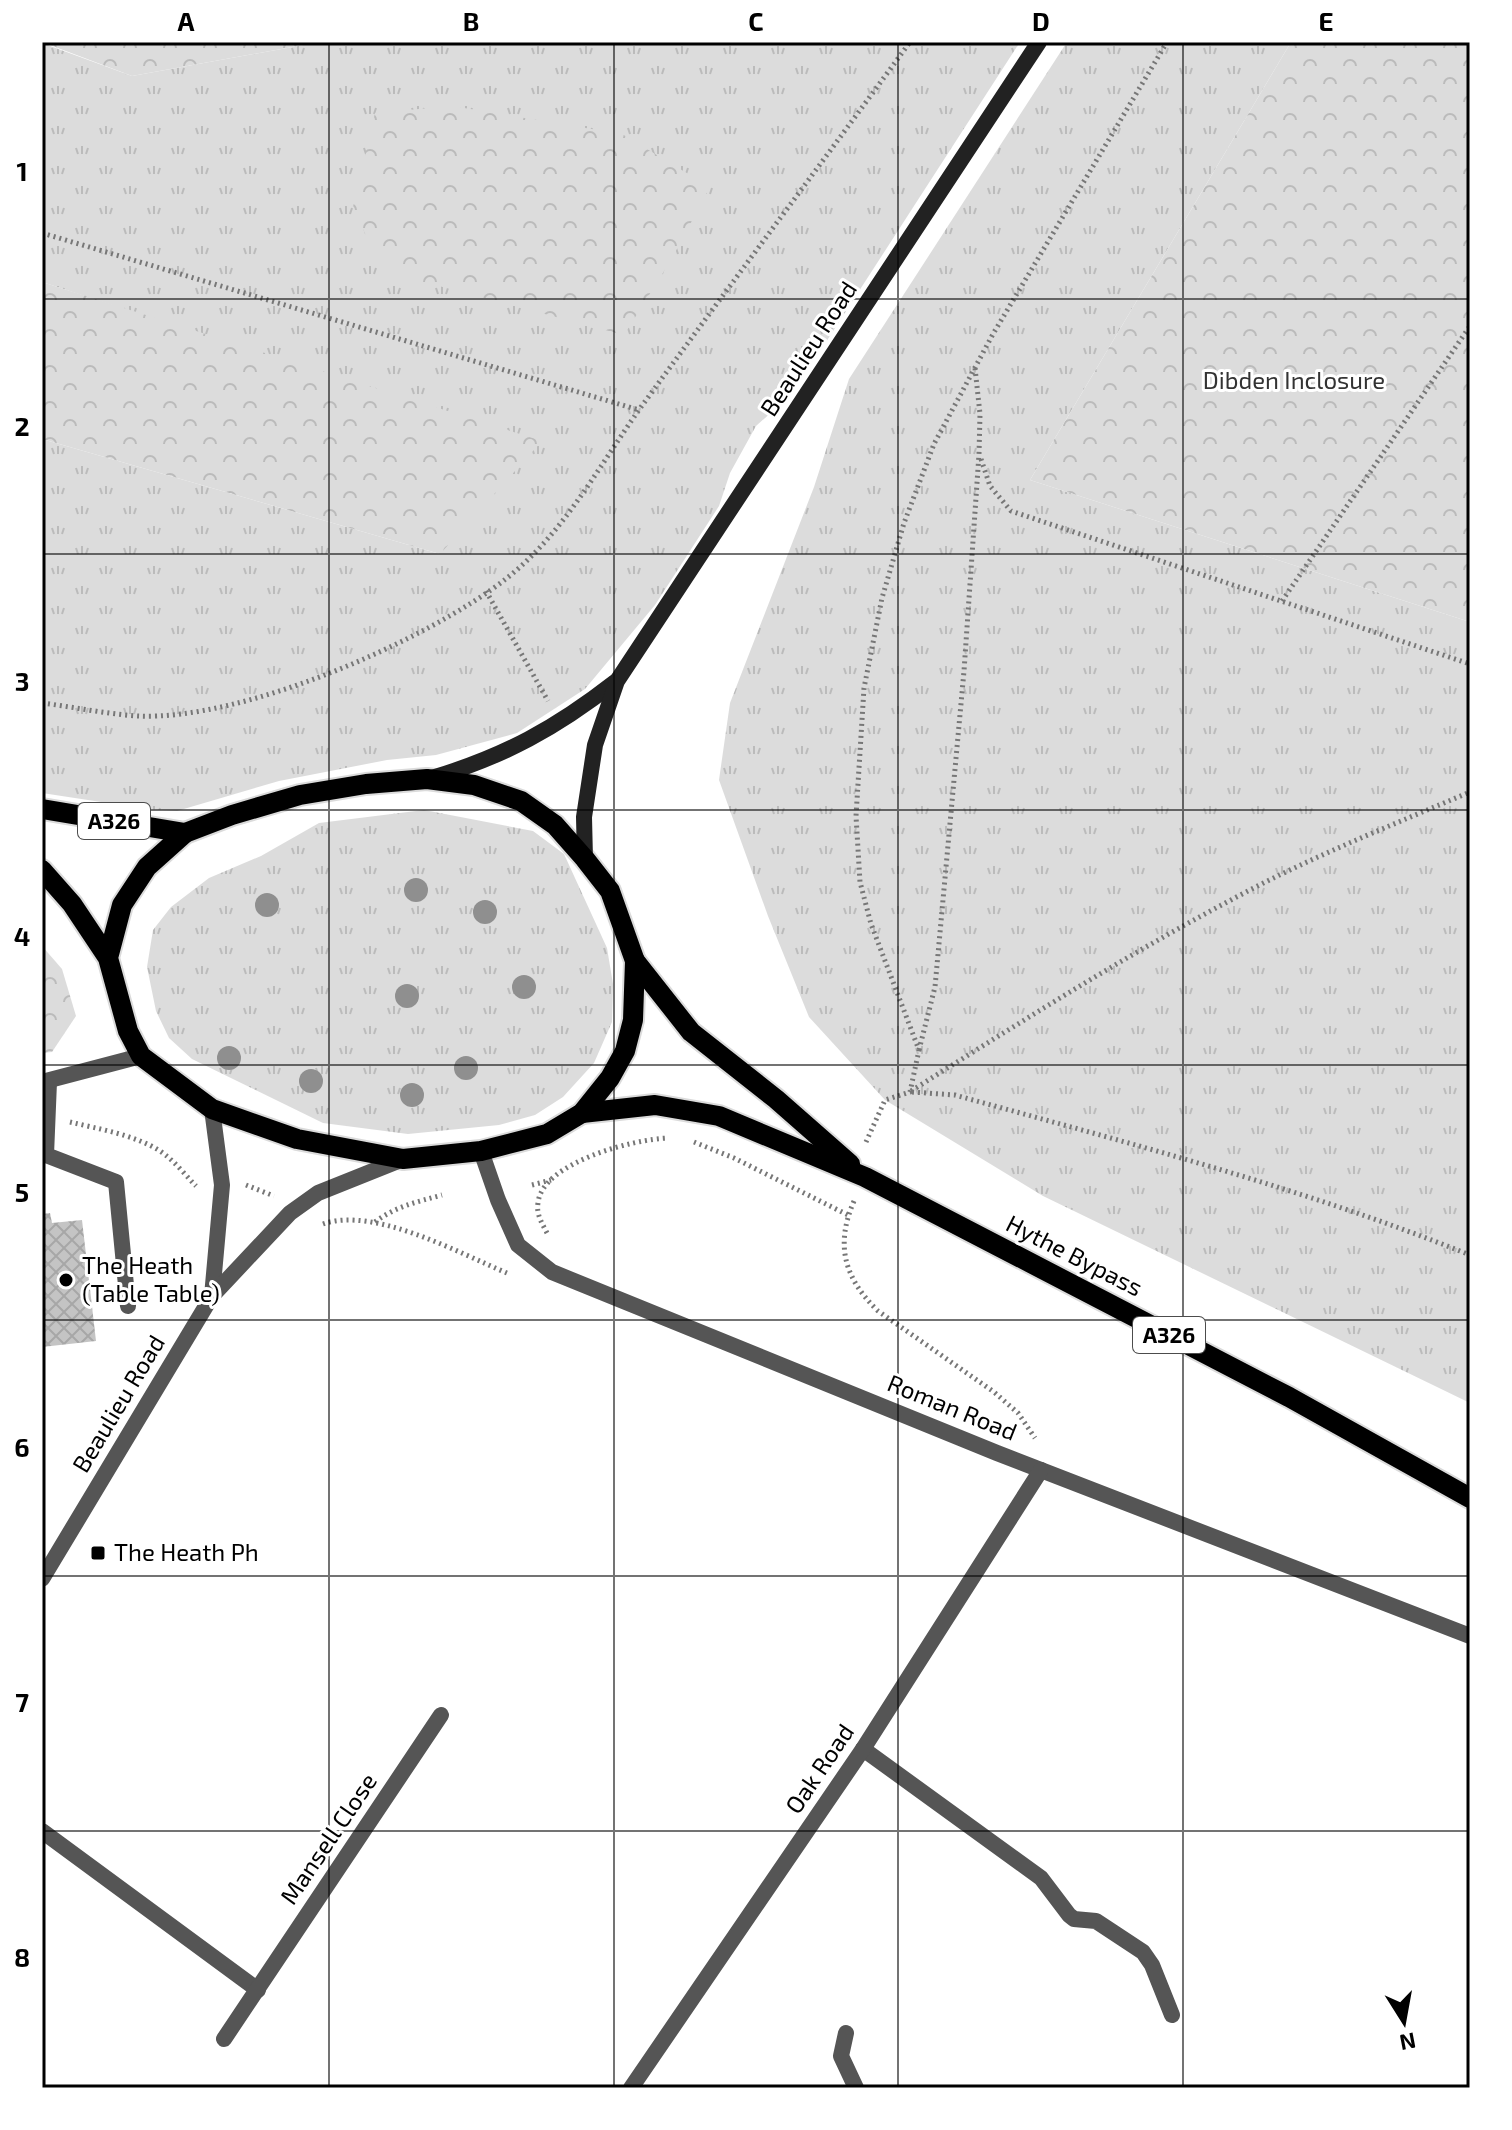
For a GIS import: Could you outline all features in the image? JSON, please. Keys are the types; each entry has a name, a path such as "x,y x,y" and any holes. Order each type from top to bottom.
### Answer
{"main road":[{"name":"Beaulieu Road","path":"585,859 584,817 595,745 617,681 1039,42"},
{"name":"Beaulieu Road","path":"427,779 471,766 559,724 617,681"},
{"path":"42,870 72,904 108,958 128,1031 141,1056 212,1109 297,1139 403,1159 481,1151 547,1134 582,1113 610,1078 625,1051 633,1020 635,961 610,891 585,859 555,825 521,801 474,785 427,779 366,784 300,795 185,833 147,867 122,905 108,958"},
{"name":"A326","path":"42,809 185,833"},
{"name":"Hythe Bypass","path":"635,961 691,1032 776,1099 865,1177"},
{"name":"Hythe Bypass","path":"582,1113 655,1105 719,1116 865,1177 1289,1397 1470,1498"}],"street":[{"path":"128,1306 116,1182 44,1154 48,1117 46,1082 141,1056"},
{"name":"Beaulieu Road","path":"212,1109 222,1185 212,1296"},
{"name":"Roman Road","path":"481,1151 518,1245 559,1275 1041,1470 1470,1636"},
{"name":"Beaulieu Road","path":"42,1579 212,1296 290,1213 318,1193 403,1159"},
{"name":"Oak Road","path":"631,2088 863,1749 1041,1470"},
{"name":"Mansell Close","path":"224,2039 441,1715"},
{"path":"863,1749 1041,1878 1074,1919 1096,1921 1143,1952 1152,1965 1172,2015"},
{"path":"42,1831 258,1990"},
{"path":"846,2033 841,2056 856,2088"}],"path":[{"path":"42,703 139,716 195,712 255,698 313,679 385,649 448,616 507,578 551,537 639,410 910,42"},
{"path":"919,1050 871,924 860,882 856,816 864,688 882,598 904,523 934,444 975,367 1167,42"},
{"path":"42,233 639,410"},
{"path":"1282,601 1470,326"},
{"path":"910,1092 937,971 964,671 979,454 980,414 975,367"},
{"path":"979,454 990,486 1011,511 1470,664"},
{"path":"486,591 559,724"},
{"path":"1041,1470 1037,1442 1018,1413 994,1392 878,1311 853,1282 845,1252 844,1223 865,1177 864,1146 885,1100 910,1092 1230,900 1310,860 1470,792"},
{"path":"910,1092 955,1095 1239,1174 1417,1233 1470,1255"},
{"path":"48,1117 110,1132 159,1150 195,1186 244,1185 279,1198 308,1231 334,1220 374,1222 526,1279 559,1275 571,1255 548,1236 539,1217 537,1201 544,1186 579,1162 601,1152 653,1138 677,1137"},
{"path":"687,1140 734,1158 848,1215"},
{"path":"532,1185 553,1179"},
{"path":"374,1222 399,1207 442,1195"}],"green space":[{"path":"42,42 320,42 132,76"},
{"path":"320,42 1020,42 828,339 784,401 756,426 730,473 719,506 655,605 585,689 517,733 436,755 387,760 279,781 177,811 42,793 42,439 440,554 170,324 42,282 42,43 132,76"},
{"path":"1067,42 1291,42 1030,480 1470,622 1470,1403 1043,1196 885,1100 809,1017 768,916 719,780 730,703 814,487 849,379"},
{"name":"Dibden Inclosure","path":"1291,42 1470,42 1470,622 1030,480"},
{"path":"452,106 622,134 710,187 671,260 624,335 382,271 353,207 375,113"},
{"path":"42,282 542,441 440,554 42,439"},
{"path":"424,810 533,831 564,854 607,948 613,984 612,1022 594,1063 563,1097 535,1115 499,1125 408,1134 323,1123 192,1059 169,1038 156,1011 147,967 153,930 171,907 209,878 261,856 319,823"},
{"path":"42,946 62,969 76,1016 52,1052 42,1053"}],"building":[{"name":"The Heath (Table Table)","path":"50,1213 52,1223 82,1220 96,1341 42,1347 42,1214"}],"place":[{"name":"The Heath (Table Table)","path":"66,1280"},
{"name":"The Heath Ph","path":"98,1553"}]}
